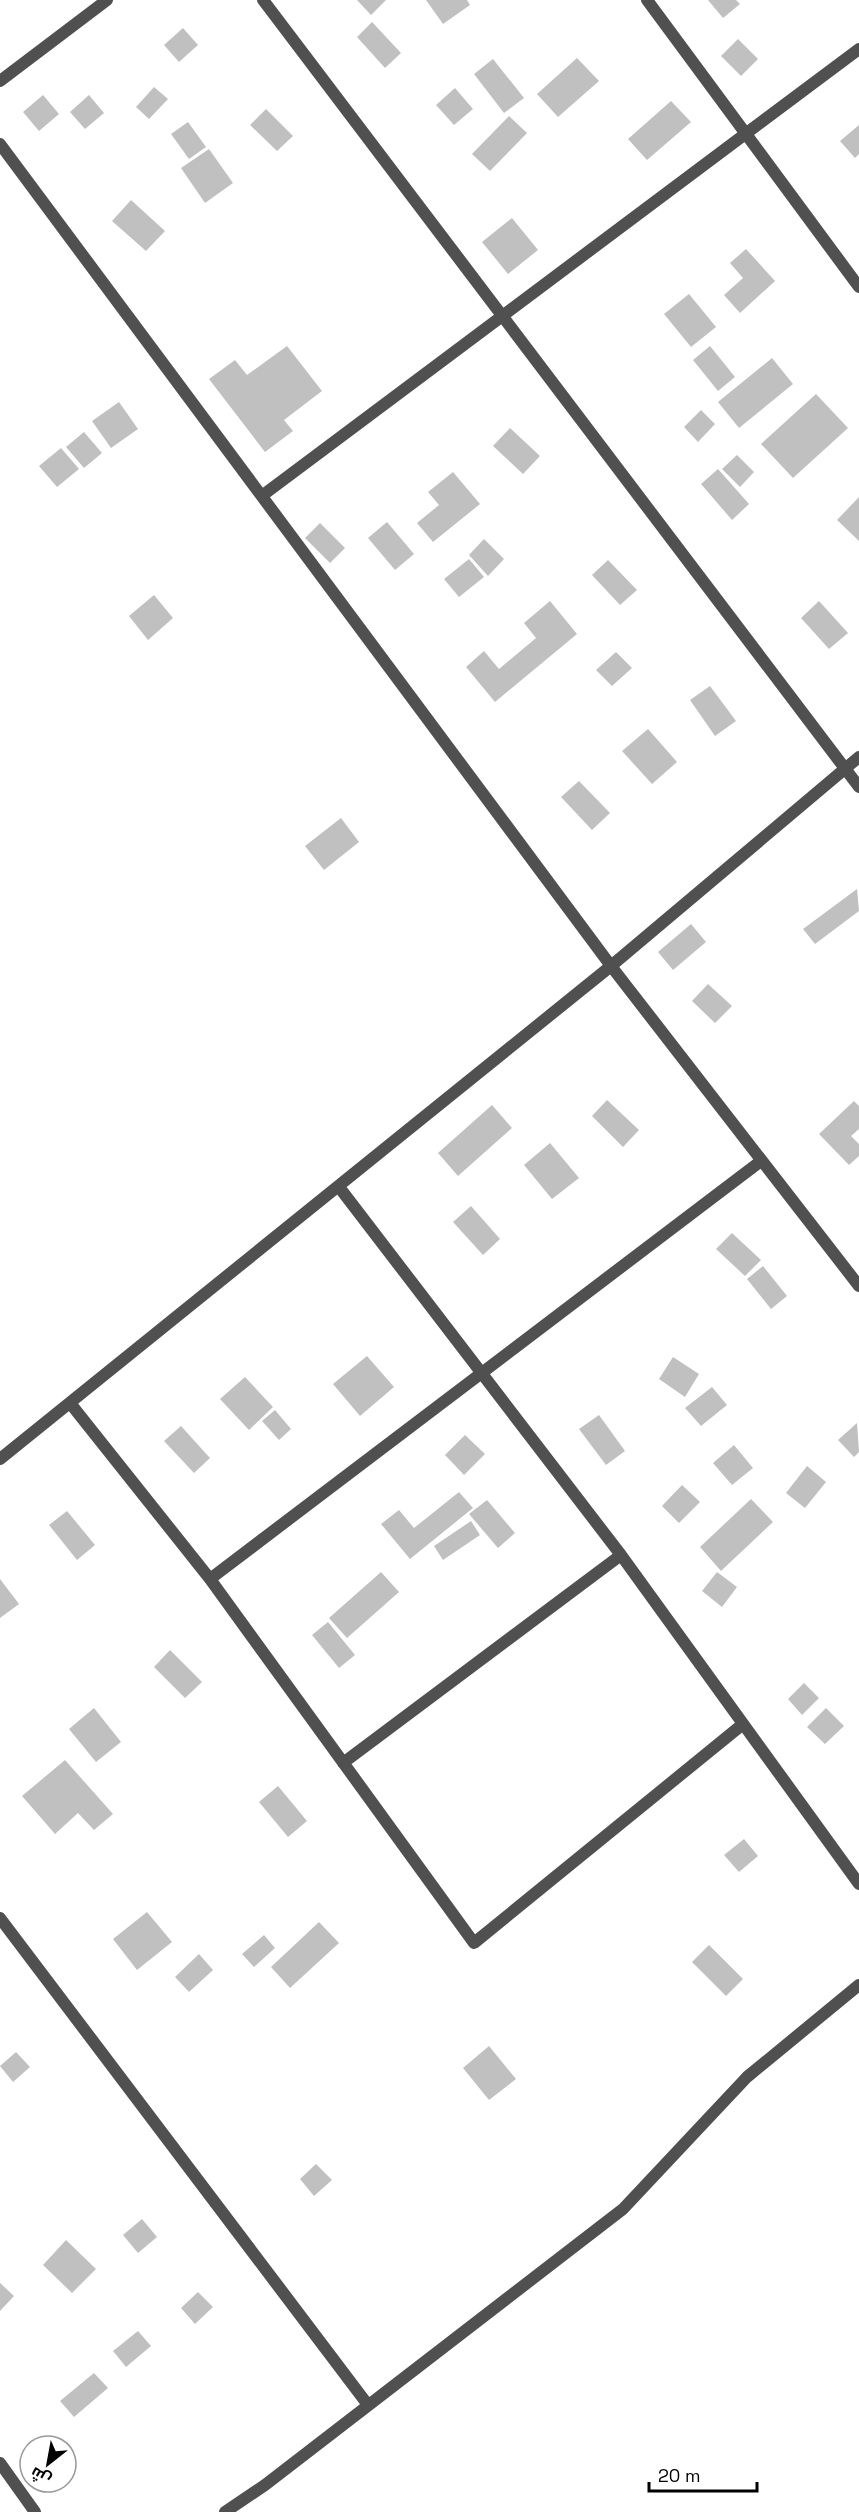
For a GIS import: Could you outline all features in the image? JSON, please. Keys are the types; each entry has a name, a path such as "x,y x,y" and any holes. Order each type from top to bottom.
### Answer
{"street":[{"path":"0,81 107,0"},
{"path":"263,0 859,787"},
{"path":"647,0 859,287"},
{"path":"262,495 859,49"},
{"path":"0,144 610,966 859,1286"},
{"path":"0,1460 610,966 859,757"},
{"path":"210,1579 761,1161"},
{"path":"339,1187 621,1555 859,1884"},
{"path":"70,1403 210,1579 474,1943 743,1724"},
{"path":"343,1763 621,1555"},
{"path":"0,1918 368,2405"},
{"path":"225,2512 265,2486 622,2209 747,2077 859,1985"},
{"path":"0,2463 35,2512"}],"building":[{"path":"357,0 386,0 371,15"},
{"path":"426,0 467,0 470,5 443,24"},
{"path":"708,0 736,0 740,4 723,18"},
{"path":"372,22 401,53 385,68 357,37"},
{"path":"183,28 198,45 179,62 164,45"},
{"path":"738,39 758,59 741,76 721,56"},
{"path":"577,58 599,81 558,117 537,94"},
{"path":"493,59 524,98 504,113 474,74"},
{"path":"154,87 168,99 149,119 136,107"},
{"path":"455,88 473,109 454,125 436,105"},
{"path":"43,95 59,114 39,131 23,112"},
{"path":"89,95 104,113 85,129 70,112"},
{"path":"671,101 691,122 647,160 628,139"},
{"path":"266,109 293,136 277,151 250,125"},
{"path":"509,116 527,133 490,171 472,154"},
{"path":"188,122 206,147 189,159 171,134"},
{"path":"859,125 859,154 855,158 840,141"},
{"path":"209,149 233,183 205,203 181,168"},
{"path":"131,200 165,231 146,251 112,221"},
{"path":"512,218 538,250 508,274 482,242"},
{"path":"746,249 775,281 740,313 724,295 743,278 730,263"},
{"path":"689,294 716,327 691,347 664,314"},
{"path":"287,346 322,391 284,420 293,431 265,452 209,379 235,360 247,375"},
{"path":"710,346 735,377 718,391 693,360"},
{"path":"772,358 793,384 739,428 718,402"},
{"path":"816,394 848,428 793,478 761,444"},
{"path":"119,402 138,429 111,448 92,421"},
{"path":"701,410 715,424 698,442 684,427"},
{"path":"510,428 540,456 523,474 493,446"},
{"path":"84,432 102,453 84,468 66,447"},
{"path":"61,448 79,469 57,487 39,466"},
{"path":"737,455 754,472 740,487 722,469"},
{"path":"718,469 749,504 732,520 701,484"},
{"path":"453,472 480,504 433,542 417,523 439,505 428,492"},
{"path":"859,497 859,541 837,520"},
{"path":"387,522 414,554 395,570 368,538"},
{"path":"320,523 345,548 330,563 305,538"},
{"path":"484,539 504,559 488,576 469,555"},
{"path":"469,559 484,577 459,597 444,579"},
{"path":"608,560 637,590 620,605 592,575"},
{"path":"154,595 173,618 148,640 129,616"},
{"path":"550,601 577,634 495,702 466,667 484,651 499,669 536,638 524,623"},
{"path":"819,601 848,633 829,649 801,618"},
{"path":"616,652 632,668 612,686 596,670"},
{"path":"710,686 736,721 715,736 690,700"},
{"path":"648,729 677,762 652,784 622,751"},
{"path":"579,781 610,813 592,830 561,797"},
{"path":"341,818 359,842 324,870 305,846"},
{"path":"857,889 859,911 815,944 803,929"},
{"path":"691,924 706,942 673,970 658,952"},
{"path":"708,984 732,1006 715,1023 692,1001"},
{"path":"607,1100 639,1130 623,1147 592,1116"},
{"path":"854,1101 859,1106 859,1129 851,1136 859,1144 859,1156 849,1165 819,1134"},
{"path":"492,1105 512,1128 458,1176 438,1153"},
{"path":"550,1143 579,1178 552,1199 524,1165"},
{"path":"471,1206 500,1239 483,1255 453,1222"},
{"path":"732,1233 761,1260 745,1276 716,1249"},
{"path":"763,1266 787,1296 771,1309 747,1279"},
{"path":"367,1356 394,1387 360,1416 333,1384"},
{"path":"673,1357 699,1374 685,1397 659,1379"},
{"path":"245,1377 273,1407 249,1430 220,1399"},
{"path":"712,1387 727,1405 701,1426 685,1408"},
{"path":"275,1410 291,1429 279,1440 262,1421"},
{"path":"599,1415 625,1451 606,1465 579,1429"},
{"path":"857,1423 859,1452 854,1457 838,1440"},
{"path":"181,1426 210,1458 194,1473 164,1441"},
{"path":"465,1435 485,1454 464,1475 445,1455"},
{"path":"734,1445 753,1468 732,1485 713,1463"},
{"path":"807,1466 826,1482 805,1508 786,1493"},
{"path":"682,1485 700,1502 679,1523 662,1506"},
{"path":"459,1492 473,1508 410,1559 381,1524 399,1510 414,1528"},
{"path":"751,1499 773,1522 721,1571 700,1547"},
{"path":"487,1500 515,1533 498,1548 469,1514"},
{"path":"67,1511 95,1545 77,1560 49,1525"},
{"path":"471,1521 480,1535 443,1560 434,1546"},
{"path":"381,1572 399,1592 347,1638 329,1618"},
{"path":"717,1572 737,1587 722,1607 702,1591"},
{"path":"0,1579 19,1604 0,1618"},
{"path":"328,1622 355,1655 339,1668 312,1635"},
{"path":"170,1650 202,1682 185,1698 154,1667"},
{"path":"804,1683 819,1698 802,1715 788,1699"},
{"path":"94,1708 121,1742 96,1762 69,1729"},
{"path":"826,1708 844,1726 825,1744 807,1727"},
{"path":"65,1760 113,1814 94,1830 78,1813 55,1834 22,1796"},
{"path":"278,1786 307,1821 288,1837 259,1802"},
{"path":"744,1839 758,1856 739,1872 724,1855"},
{"path":"147,1912 172,1942 137,1970 113,1939"},
{"path":"319,1922 339,1943 290,1988 271,1967"},
{"path":"264,1935 275,1948 254,1967 242,1954"},
{"path":"709,1945 743,1979 726,1996 692,1962"},
{"path":"199,1954 213,1970 189,1992 175,1977"},
{"path":"489,2046 516,2079 489,2100 463,2068"},
{"path":"16,2052 30,2067 13,2082 0,2066"},
{"path":"316,2164 332,2180 314,2196 300,2179"},
{"path":"142,2219 157,2237 138,2253 123,2235"},
{"path":"66,2240 96,2269 72,2293 43,2265"},
{"path":"0,2283 14,2296 0,2311"},
{"path":"198,2292 213,2307 195,2324 181,2308"},
{"path":"138,2331 151,2346 126,2367 113,2351"},
{"path":"94,2373 108,2388 74,2417 60,2401"}]}
